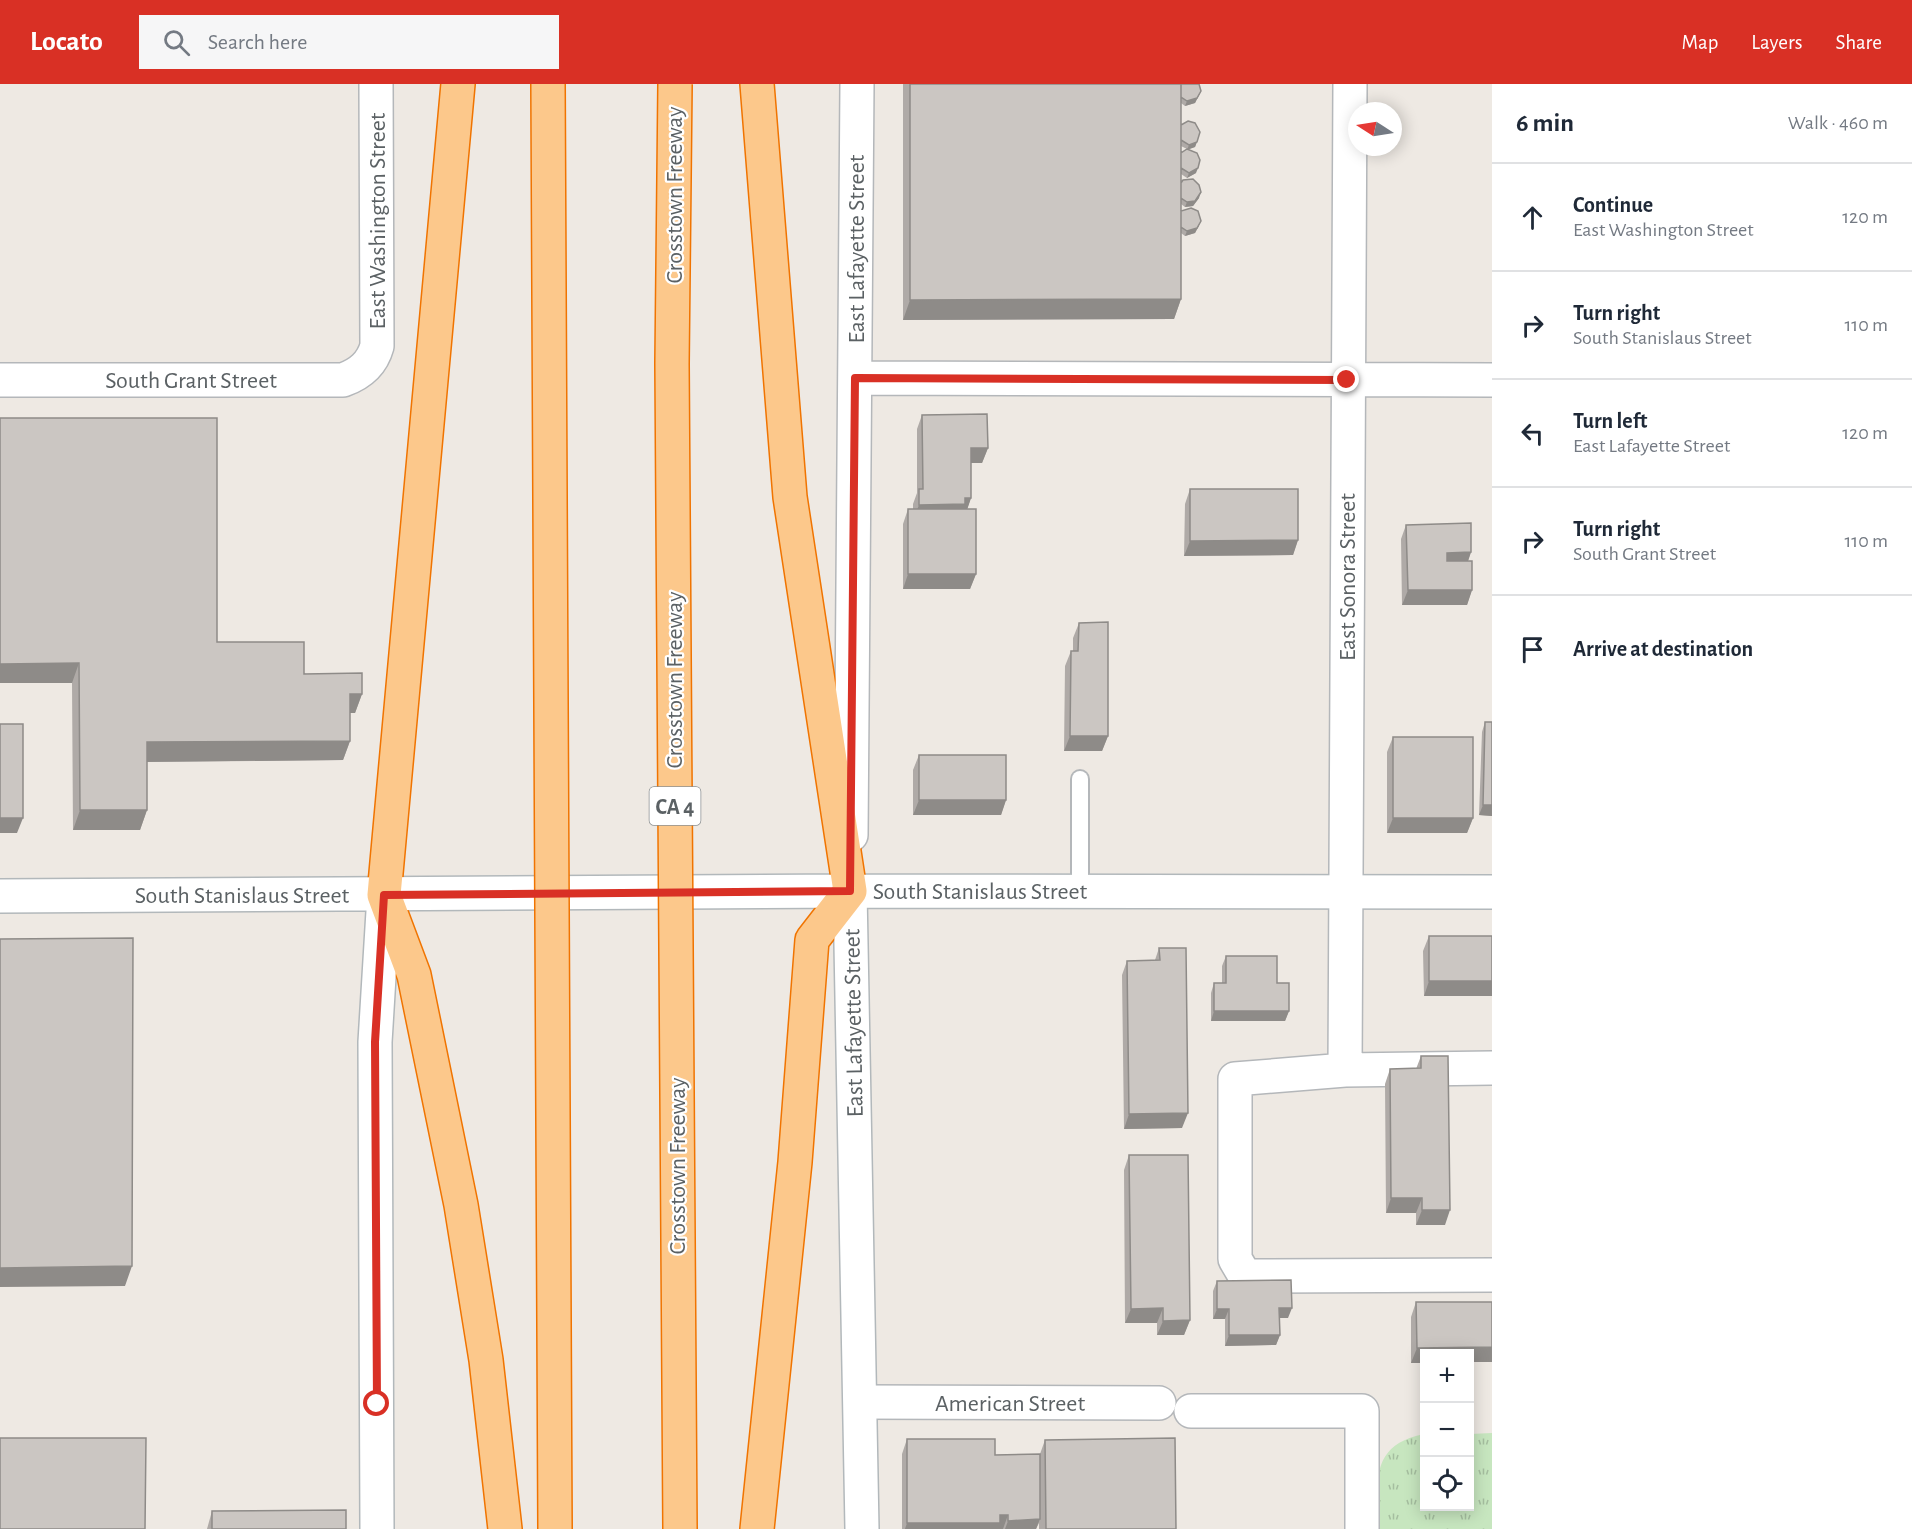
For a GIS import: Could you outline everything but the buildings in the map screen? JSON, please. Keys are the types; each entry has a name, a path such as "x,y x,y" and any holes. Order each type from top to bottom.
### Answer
{"highway":[{"path":"458,84 435,316 384,895 414,975 461,1205 486,1360 505,1529"},
{"path":"548,84 555,1529"},
{"name":"Crosstown Freeway","path":"675,84 672,364 680,1529"},
{"path":"757,84 790,497 850,891 812,940 795,1162 757,1529"}],"street":[{"name":"East Washington Street","path":"374,357 377,346 376,84"},
{"name":"East Lafayette Street","path":"857,84 850,891 862,1529"},
{"name":"East Sonora Street","path":"1345,1070 1350,84"},
{"name":"South Grant Street","path":"0,380 343,380 357,375 374,357"},
{"path":"855,378 1492,380"},
{"name":"South Stanislaus Street","path":"0,896 850,891 1492,892"},
{"path":"377,1529 375,1042 384,895"},
{"path":"1492,1068 1345,1070 1235,1079 1235,1259 1245,1276 1492,1275"},
{"name":"American Street","path":"861,1402 1159,1403"},
{"path":"1191,1411 1362,1410 1362,1529"}],"lane":[{"path":"1080,779 1080,891"}],"green space":[{"path":"1492,1433 1492,1529 1378,1529 1377,1496 1380,1468 1393,1447 1406,1439 1420,1435 1420,1511 1474,1511 1474,1434"}],"route":[{"path":"377,1404 375,1042 384,895 850,891 855,378 1347,380"}]}
